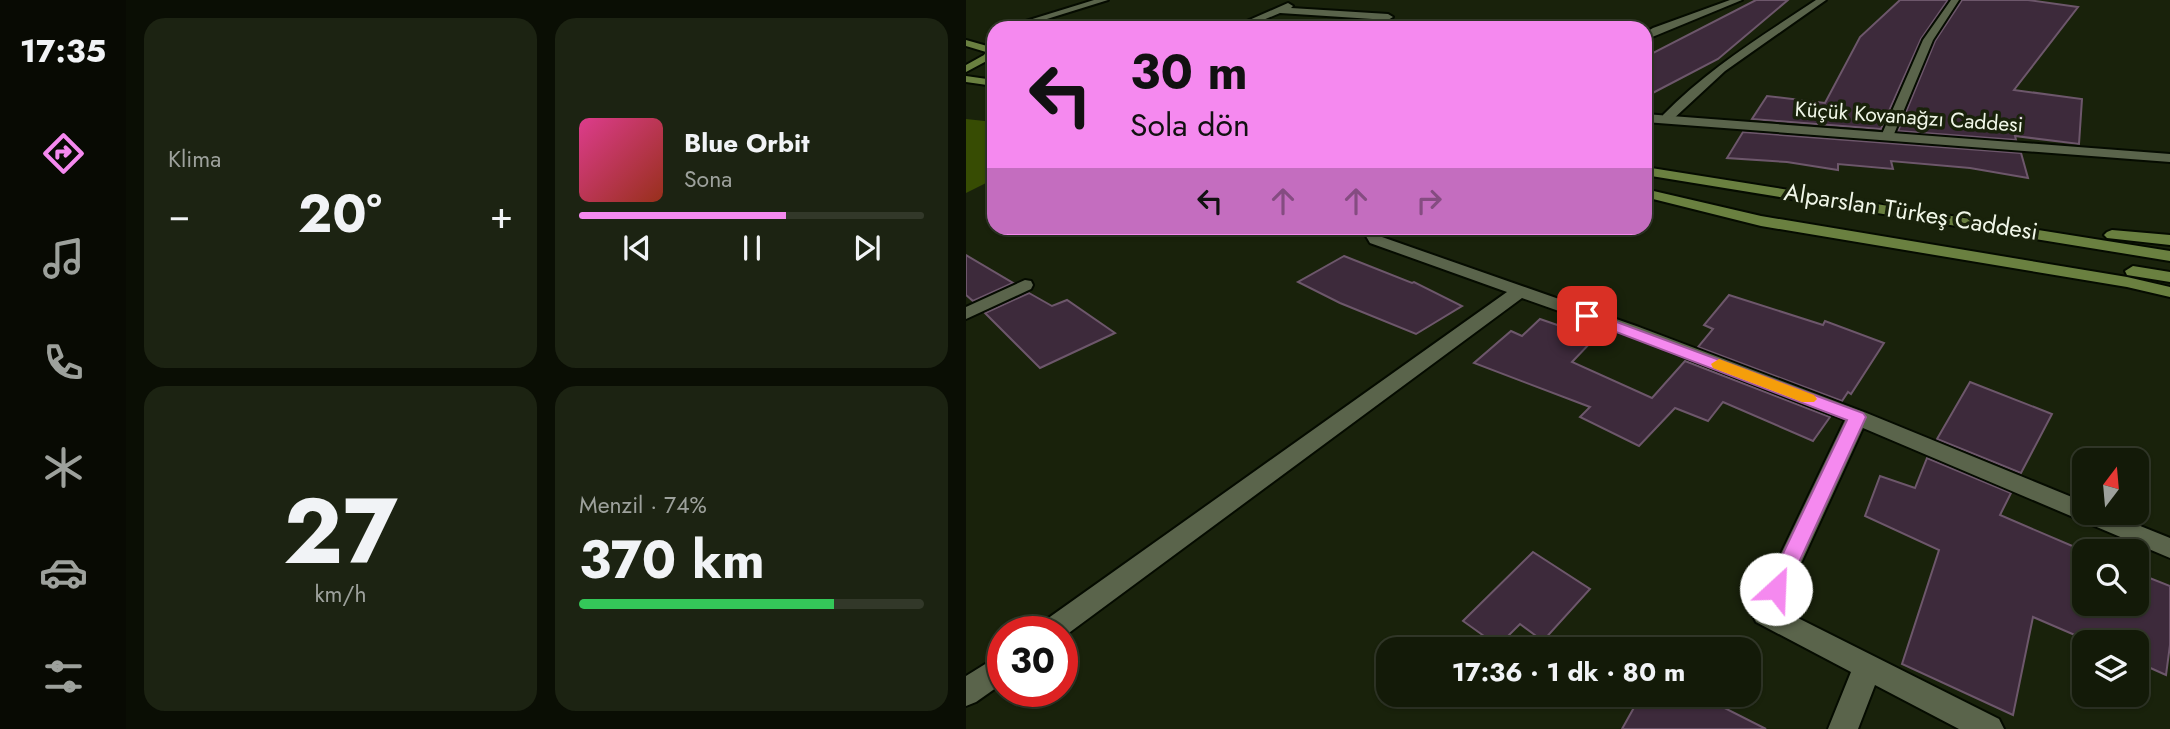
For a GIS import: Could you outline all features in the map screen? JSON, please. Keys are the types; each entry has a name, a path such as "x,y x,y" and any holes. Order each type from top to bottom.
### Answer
{"main road":[{"path":"966,43 987,48"},
{"path":"966,69 987,60"},
{"path":"966,79 987,82"},
{"path":"1652,172 1776,183 2082,231 2170,240"},
{"name":"Alparslan Türkeş Caddesi","path":"1652,172 2170,256"},
{"name":"Alparslan Türkeş Caddesi","path":"1652,193 2170,277"},
{"path":"1652,194 1761,221 2127,282 2170,292"}],"street":[{"path":"1031,21 1104,0"},
{"path":"1252,21 1302,0"},
{"path":"1652,33 1738,0"},
{"path":"1667,118 1687,95 1730,62 1822,0"},
{"path":"1888,134 1928,40 1955,0"},
{"path":"1278,10 1388,17"},
{"name":"Küçük Kovanağzı Caddesi","path":"1652,118 1888,134 2170,158"},
{"path":"1373,235 1376,240 1633,331 1857,417 2072,507"},
{"path":"966,314 1025,285"},
{"path":"1072,616 1519,292"},
{"path":"1857,417 1765,614 1989,729"},
{"path":"2116,525 2170,548"},
{"path":"1843,729 1868,666"},
{"path":"966,693 987,678"}],"green space":[{"path":"966,119 987,121 987,182 966,193"}],"building":[{"path":"1756,0 1788,0 1718,59 1652,93 1652,53"},
{"path":"1900,0 1948,0 1921,39 1881,129 1752,119 1767,96 1825,103 1860,37"},
{"path":"1962,0 2028,0 2078,7 2014,90 2082,99 2079,144 2015,136 2016,140 1898,131 1935,41"},
{"path":"1743,132 2021,153 2028,178 1970,168 1891,161 1893,169 1838,164 1838,170 1787,162 1727,158"},
{"path":"966,255 1013,283 973,301 966,295"},
{"path":"1344,256 1414,282 1462,306 1416,334 1340,303 1298,282"},
{"path":"1029,293 1052,306 1067,300 1115,333 1040,368 985,313"},
{"path":"1729,295 1823,325 1825,321 1884,343 1851,394 1848,392 1842,401 1698,347 1713,329 1704,325"},
{"path":"1540,319 1595,338 1572,362 1652,398 1685,361 1830,417 1813,441 1723,402 1708,421 1675,408 1639,446 1580,417 1590,407 1474,363 1511,331 1522,336"},
{"path":"1970,382 2052,414 2021,473 1937,439"},
{"path":"1927,458 2011,493 2000,515 2072,546 2072,616 2149,616 2149,578 2170,586 2170,645 2166,675 2149,667 2149,630 2072,630 2072,634 2033,617 2013,715 1902,664 1939,550 1865,516 1880,476 1915,488"},
{"path":"1533,552 1590,589 1547,637 1538,637 1520,624 1507,637 1485,637 1463,621"},
{"path":"1634,707 1723,707 1766,729 1622,729"}],"slow traffic":[{"path":"1719,364 1808,399"}],"route":[{"path":"1587,316 1857,417 1776,589"}]}
